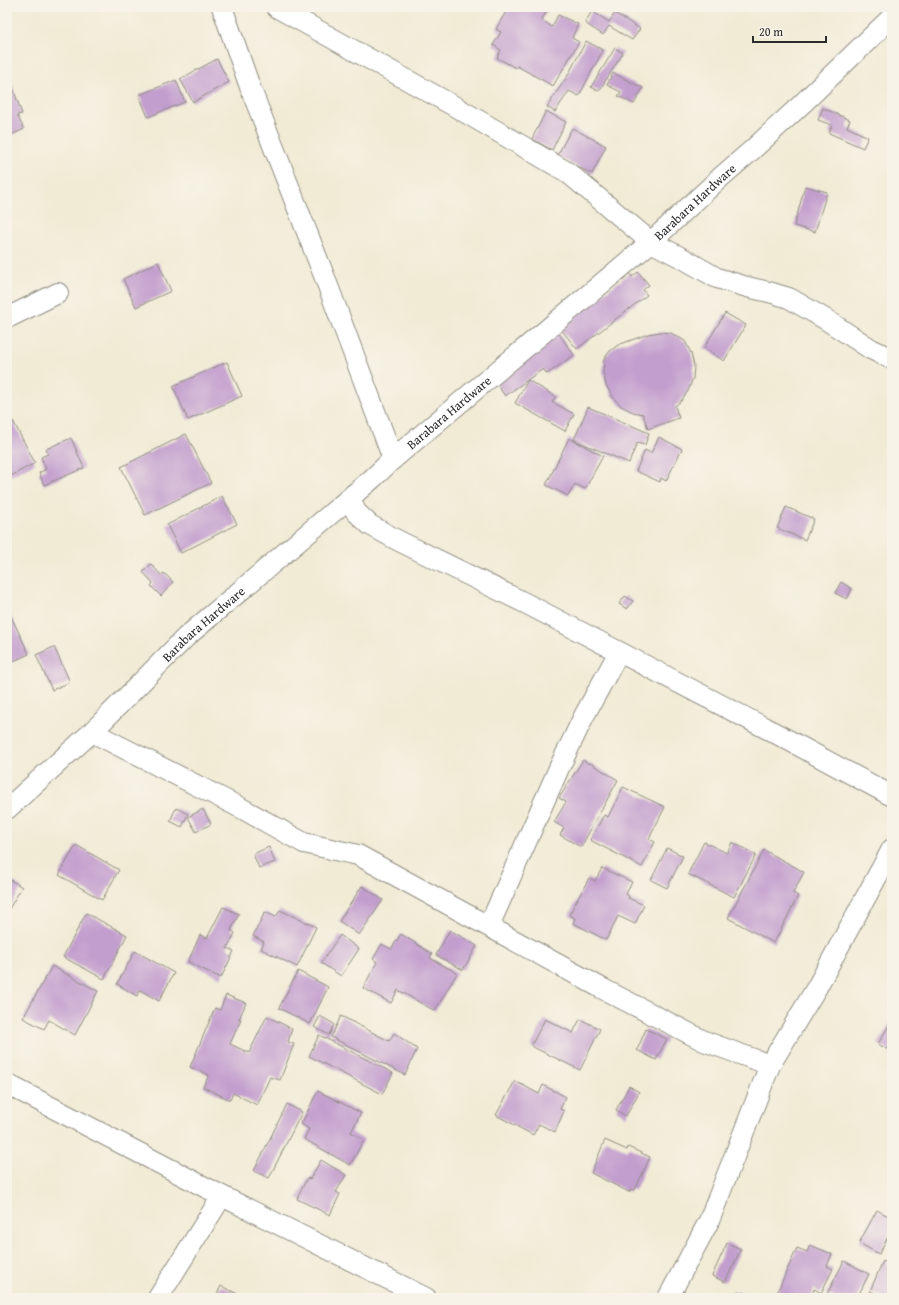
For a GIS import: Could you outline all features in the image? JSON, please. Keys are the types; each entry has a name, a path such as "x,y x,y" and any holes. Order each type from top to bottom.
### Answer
{"street":[{"path":"222,7 250,87 325,278 393,459"},
{"path":"276,7 454,106 567,172 651,242 717,278 747,288 769,292 789,298 871,348 892,359"},
{"name":"Barabara Hardware","path":"7,809 92,732 186,636 354,494 393,459 651,242 803,103 892,17"},
{"path":"7,318 58,293"},
{"path":"354,494 350,499 356,512 370,525 397,540 527,604 777,734 892,796"},
{"path":"488,926 559,768 584,716 619,652"},
{"path":"92,732 241,808 304,843 358,855 704,1041 770,1065"},
{"path":"668,1298 709,1221 770,1065 817,986 892,849"},
{"path":"7,1084 222,1196 426,1298"},
{"path":"158,1298 222,1196"}],"building":[{"path":"516,7 547,7 548,8 542,20 552,27 558,15 578,24 572,38 579,42 553,86 517,66 516,68 497,58 501,50 493,45 501,32 496,29 508,8 513,11"},
{"path":"592,11 609,22 615,13 640,29 632,40 609,26 603,35 585,23"},
{"path":"586,41 603,50 579,96 569,91 555,112 547,107 568,75"},
{"path":"615,48 623,53 599,91 591,87"},
{"path":"217,59 229,82 193,102 180,79"},
{"path":"613,73 643,88 634,104 618,96 621,92 607,85"},
{"path":"176,80 185,102 148,117 139,95"},
{"path":"12,85 22,114 17,115 24,129 7,137 7,87"},
{"path":"823,108 850,120 847,127 868,137 863,148 829,133 832,125 818,120"},
{"path":"546,111 566,122 552,150 532,139"},
{"path":"572,128 606,146 592,174 557,156"},
{"path":"805,186 827,192 815,232 794,226"},
{"path":"158,262 171,291 136,307 123,279"},
{"path":"638,272 649,285 643,290 647,295 577,349 560,328 630,273 632,277"},
{"path":"725,313 746,325 724,361 704,348"},
{"path":"557,331 574,355 547,374 543,369 505,396 493,379"},
{"path":"660,332 671,333 685,341 691,353 694,366 693,378 688,391 681,401 675,406 679,418 648,429 643,414 633,412 621,406 612,396 606,385 603,372 604,359 610,351 618,345 648,334"},
{"path":"227,362 242,396 188,420 173,386"},
{"path":"528,380 556,397 552,402 574,414 565,431 515,403"},
{"path":"588,407 649,433 645,445 637,443 629,463 574,440"},
{"path":"13,421 35,463 7,478 7,424"},
{"path":"186,434 211,483 145,515 121,467"},
{"path":"659,437 682,449 666,481 661,478 660,482 636,471 645,450 651,453"},
{"path":"71,438 84,468 44,485 39,473 46,469 41,457 48,454 46,449"},
{"path":"569,438 603,456 585,489 575,484 568,496 546,485"},
{"path":"222,496 237,524 181,553 167,525"},
{"path":"786,507 814,519 805,540 777,528"},
{"path":"151,564 161,575 164,573 173,582 161,596 151,586 153,583 143,572"},
{"path":"841,582 852,589 847,599 835,593"},
{"path":"625,596 633,601 627,609 619,604"},
{"path":"7,608 29,654 7,664"},
{"path":"54,647 70,682 52,690 36,655"},
{"path":"583,760 618,780 581,847 560,835 564,828 554,822 566,802 559,798"},
{"path":"623,787 665,807 649,839 655,842 642,867 590,840 604,815 608,817"},
{"path":"176,808 188,814 182,827 170,821"},
{"path":"203,809 211,824 196,832 188,817"},
{"path":"704,842 727,853 732,842 756,855 734,897 688,874"},
{"path":"76,845 119,870 102,900 59,875"},
{"path":"269,847 275,862 259,868 253,854"},
{"path":"667,848 683,856 667,888 651,880"},
{"path":"764,850 804,872 793,893 798,896 774,943 728,918"},
{"path":"602,868 632,882 626,894 629,896 628,898 644,905 635,924 618,916 606,940 573,923 575,918 569,915 589,878 595,881"},
{"path":"7,878 22,887 7,912"},
{"path":"362,886 383,900 359,935 339,921"},
{"path":"223,907 239,914 231,930 235,933 227,948 234,951 221,978 188,962 200,935 207,938"},
{"path":"280,910 316,927 297,967 261,949 264,942 253,936 265,912 276,917"},
{"path":"86,913 127,935 104,979 63,957"},
{"path":"450,930 477,946 463,970 436,955"},
{"path":"401,934 432,954 430,958 457,973 435,1011 398,990 391,1003 363,988 377,962 373,959 382,944 391,949"},
{"path":"340,935 359,949 341,976 321,963"},
{"path":"135,951 174,973 159,1001 140,990 137,996 117,984"},
{"path":"52,966 98,991 75,1035 49,1020 44,1029 23,1018"},
{"path":"298,971 328,987 310,1024 279,1008"},
{"path":"226,995 246,1003 230,1044 249,1053 267,1016 292,1029 288,1042 294,1044 280,1080 270,1077 257,1105 233,1093 230,1100 203,1087 209,1075 190,1067 215,1008 220,1010"},
{"path":"320,1016 334,1024 329,1035 314,1027"},
{"path":"341,1016 389,1041 394,1033 417,1049 405,1075 331,1037"},
{"path":"545,1019 573,1033 580,1019 600,1029 580,1070 531,1046"},
{"path":"892,1020 892,1052 878,1044"},
{"path":"646,1029 667,1039 656,1060 637,1050"},
{"path":"319,1035 393,1073 382,1094 309,1056"},
{"path":"515,1081 539,1094 543,1085 566,1097 560,1109 564,1111 555,1132 539,1124 533,1135 496,1115"},
{"path":"629,1086 639,1092 626,1116 616,1110"},
{"path":"318,1091 361,1113 351,1132 364,1140 350,1165 304,1139 309,1129 301,1124"},
{"path":"287,1104 302,1112 269,1178 254,1171"},
{"path":"605,1140 627,1150 628,1147 650,1157 635,1190 631,1189 629,1192 591,1173"},
{"path":"321,1160 346,1175 336,1192 340,1194 330,1215 297,1199 307,1178 310,1179"},
{"path":"877,1210 892,1218 892,1229 879,1254 859,1243"},
{"path":"727,1243 741,1249 725,1282 712,1276"},
{"path":"810,1245 832,1254 827,1266 833,1269 821,1293 814,1289 811,1298 777,1298 778,1296 776,1295 797,1248 807,1252"},
{"path":"844,1261 869,1274 857,1298 835,1298 827,1294"},
{"path":"883,1261 892,1266 892,1298 885,1298 870,1291"},
{"path":"221,1286 246,1298 215,1298"},
{"path":"738,1291 750,1298 733,1298"}]}
